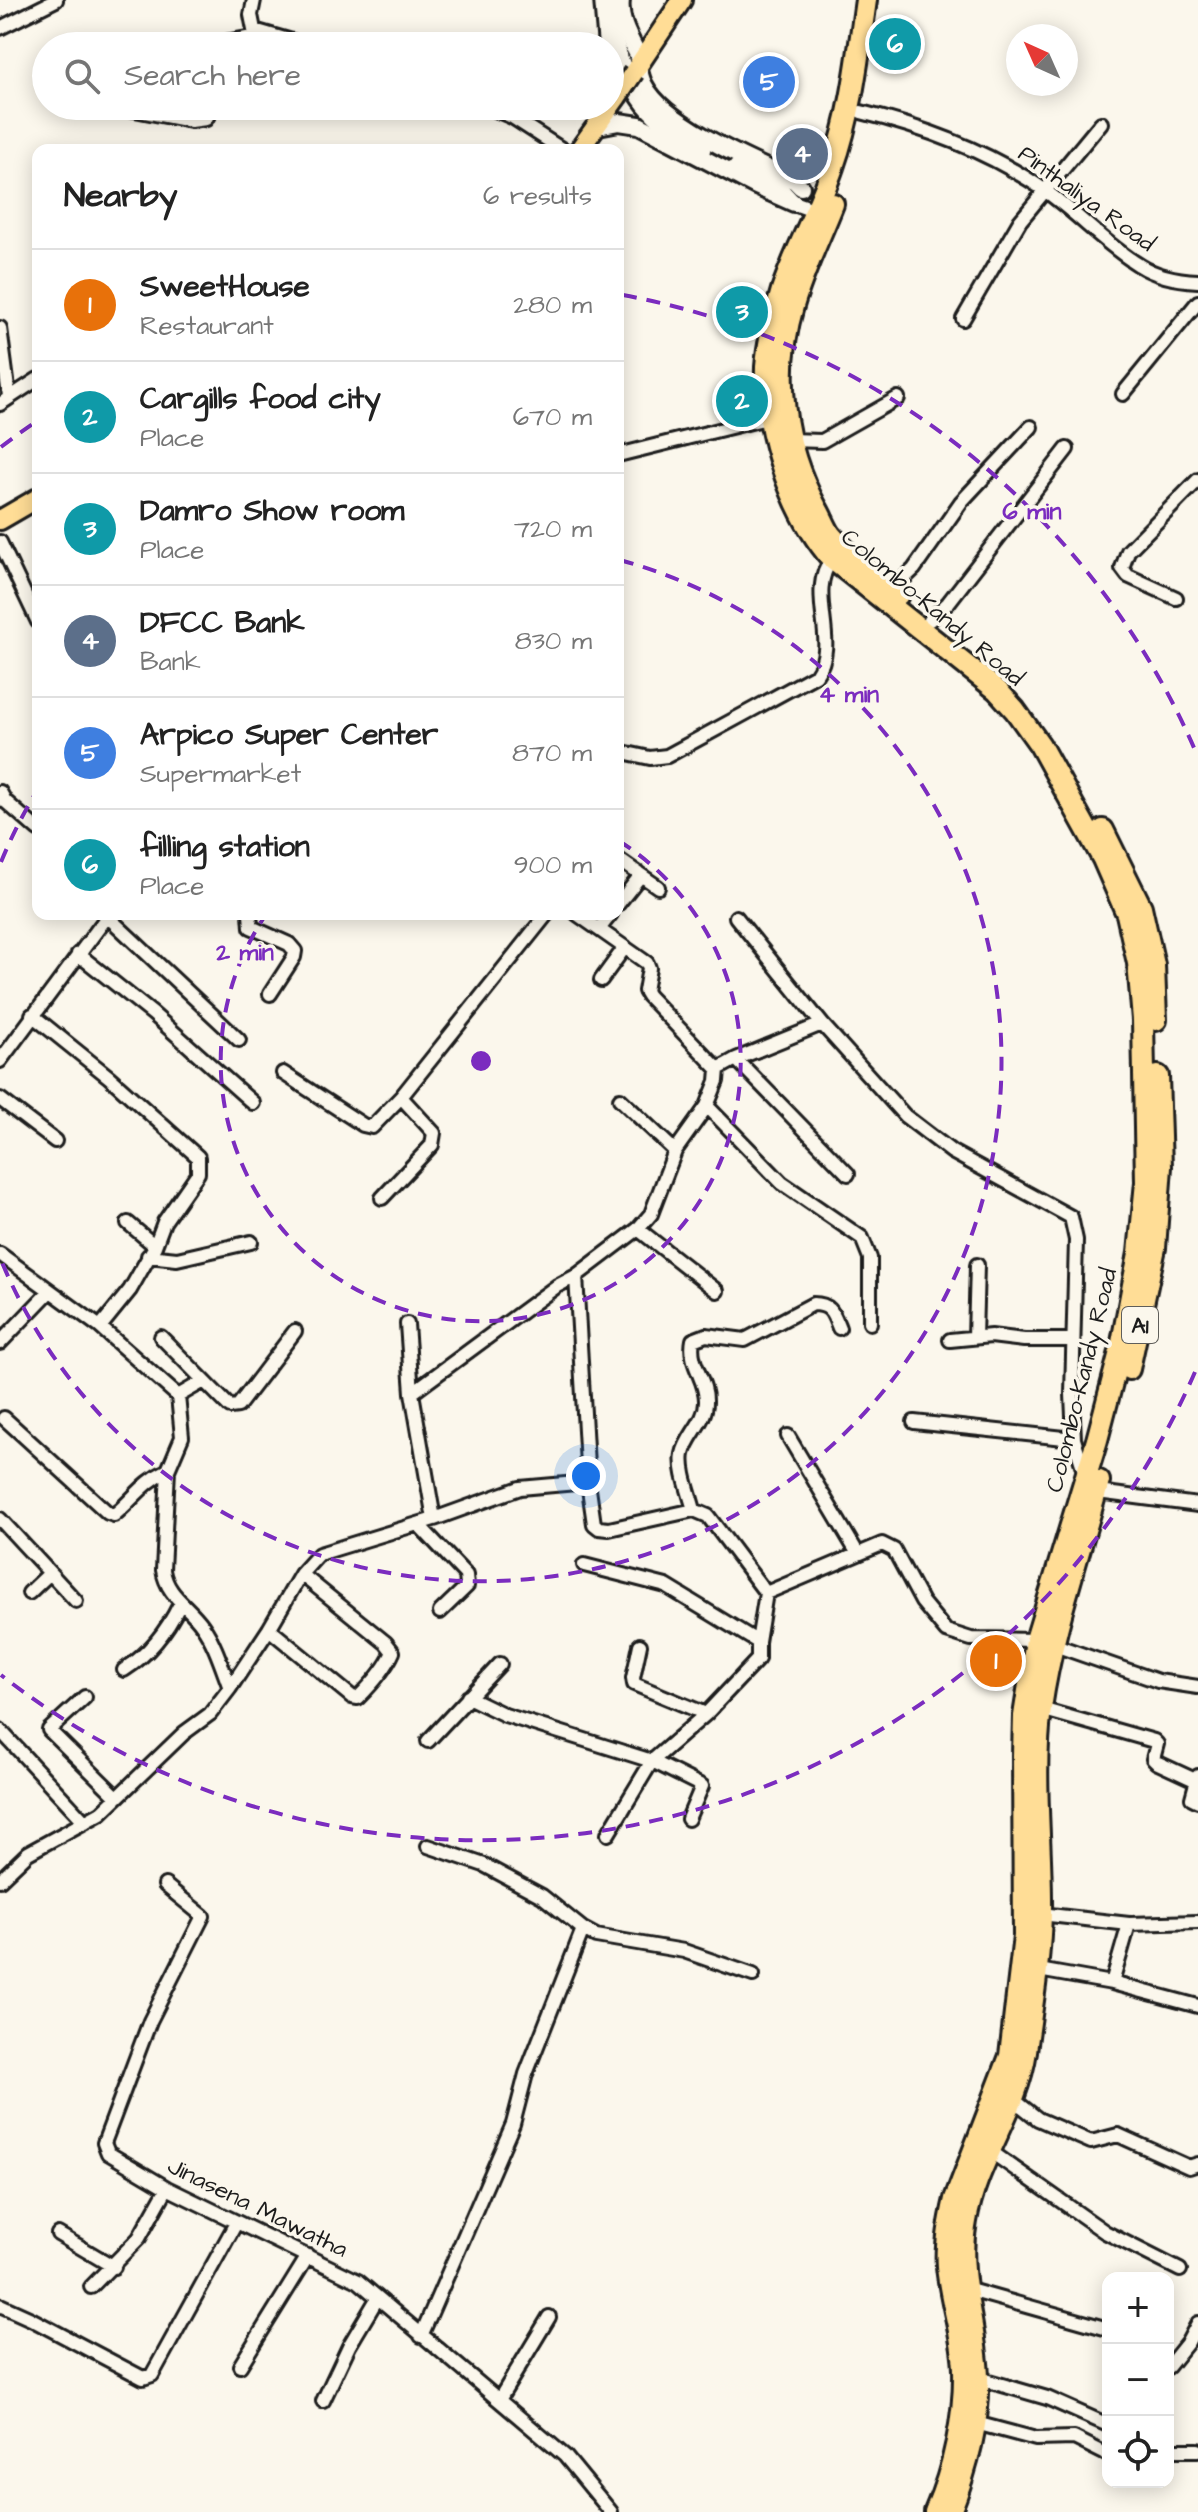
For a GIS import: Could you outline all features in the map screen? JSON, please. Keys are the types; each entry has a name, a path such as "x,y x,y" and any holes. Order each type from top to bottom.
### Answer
{"highway":[{"name":"Colombo-Kandy Road","path":"866,0 846,124 826,205 790,319 782,363 782,391 790,440 805,487 831,534 892,590 1006,682 1043,726 1124,869 1141,907 1154,965 1161,1167 1155,1248 1137,1339 1088,1487 1044,1642 1024,1729 1024,1936 1029,1968 1025,2056 1014,2100 974,2187 965,2222 966,2289 978,2378 950,2512"},
{"name":"Colombo-Kandy Road","path":"879,0 853,146 826,205 791,267 775,320 766,366 771,417 790,490 820,546 832,559 997,690 1015,710 1040,745 1096,846 1127,914 1138,963 1143,1020 1146,1182 1139,1253 1121,1348 1088,1487"},
{"name":"Colombo-Kandy Road","path":"935,2512 968,2421 964,2367 947,2264 951,2218 955,2199 1010,2056 1041,1914 1037,1758 1044,1642"}],"main road":[{"path":"603,0 606,32"},
{"path":"598,126 619,122 639,125 742,179 798,195 795,181 694,132 654,98 644,85 624,26 619,10 621,0"},
{"path":"624,87 682,0"},
{"path":"584,144 602,120"},
{"path":"0,520 32,501"}],"street":[{"path":"0,28 56,0"},
{"path":"249,32 254,0"},
{"path":"612,0 610,10 614,32"},
{"path":"624,67 630,88 652,111 742,165 792,188 798,195 826,205"},
{"name":"Pinthaliya Road","path":"861,112 954,141 997,161 1046,191 1140,266 1175,279 1198,281"},
{"path":"517,120 554,144"},
{"path":"963,319 1020,221 1101,123"},
{"path":"1123,394 1198,302"},
{"path":"0,328 5,400 32,383"},
{"path":"790,440 822,441 898,398"},
{"path":"624,454 771,417"},
{"path":"892,590 914,569 961,502 1031,427"},
{"path":"930,620 948,603 1067,449"},
{"path":"1176,598 1128,576 1122,568 1128,551 1198,480"},
{"path":"0,542 32,609"},
{"path":"624,752 650,758 667,756 816,675 823,665 825,654 820,585 823,570 832,559"},
{"path":"0,792 5,801 32,825"},
{"path":"624,863 658,887"},
{"path":"624,896 641,875"},
{"path":"736,917 822,1024 905,1116 952,1152 1071,1217 1076,1240 1074,1439 1088,1487 1198,1505"},
{"path":"0,1061 104,920"},
{"path":"113,920 239,1040"},
{"path":"250,920 251,927 289,944 295,951 270,994"},
{"path":"283,1073 363,1125 372,1127 401,1097 542,920"},
{"path":"412,1393 638,1229 651,1214 675,1151 707,1106 717,1081 718,1069 645,991 649,966 586,920"},
{"path":"599,929 606,920"},
{"path":"601,980 625,947"},
{"path":"78,954 153,1014 253,1103"},
{"path":"32,1015 109,1077 198,1157 198,1173 164,1222 130,1290 100,1327"},
{"path":"718,1069 822,1024"},
{"path":"736,1059 848,1174"},
{"path":"382,1198 435,1139 434,1133 401,1097"},
{"path":"0,1099 55,1141"},
{"path":"620,1099 675,1151"},
{"path":"707,1106 782,1183 862,1238 870,1258 870,1323"},
{"path":"128,1223 152,1251 177,1259 251,1242"},
{"path":"638,1229 717,1291"},
{"path":"0,1254 100,1327 178,1396 182,1437 168,1470 165,1584 202,1625 218,1655 230,1688"},
{"path":"975,1337 977,1265"},
{"path":"576,1276 588,1482 594,1524 609,1529 694,1510 708,1516 766,1593 758,1659 706,1714 652,1761 608,1834"},
{"path":"0,1343 49,1292"},
{"path":"694,1510 682,1457 701,1419 706,1401 691,1353 693,1340 706,1335 745,1340 813,1304 831,1308 839,1328"},
{"path":"407,1324 412,1393 434,1519"},
{"path":"161,1337 230,1407 238,1406 295,1331"},
{"path":"950,1340 975,1337 1073,1340"},
{"path":"178,1396 204,1381"},
{"path":"4,1418 108,1513 114,1515 135,1492 168,1470"},
{"path":"914,1422 1074,1439"},
{"path":"788,1436 858,1554"},
{"path":"0,1880 28,1853 101,1813 184,1733 210,1714 269,1629 301,1574 319,1554 434,1519 520,1488 588,1482"},
{"path":"0,1519 76,1601"},
{"path":"418,1524 469,1581 440,1612"},
{"path":"766,1593 882,1544 894,1550 922,1602 946,1631 971,1639 1044,1642 1158,1681 1198,1687"},
{"path":"584,1565 666,1586 758,1642"},
{"path":"29,1593 50,1573"},
{"path":"269,1629 352,1697 358,1698 389,1661 393,1652 386,1643 301,1574"},
{"path":"124,1670 142,1659 171,1622 180,1604"},
{"path":"640,1645 634,1684 706,1714"},
{"path":"428,1741 500,1664"},
{"path":"85,1697 49,1730 117,1797"},
{"path":"468,1697 505,1715 652,1761 702,1786 688,1819"},
{"path":"1041,1709 1154,1741 1157,1744 1153,1759 1156,1762 1196,1778 1192,1798 1198,1801"},
{"path":"0,1730 85,1822"},
{"path":"428,1846 484,1865 531,1890 596,1936 684,1951 753,1975"},
{"name":"Jinasena Mawatha","path":"165,1885 203,1916 150,2021 104,2143 108,2153 167,2188 358,2281 565,2456 611,2512"},
{"path":"1041,1914 1129,1924 1198,1922"},
{"path":"1112,1983 1129,1924"},
{"path":"421,2336 513,2124 526,2074 583,1929"},
{"path":"1029,1968 1112,1983 1198,2006"},
{"path":"1014,2100 1038,2119 1091,2142 1118,2135 1189,2167 1198,2164"},
{"path":"990,2151 1105,2232 1180,2270"},
{"path":"91,2287 114,2267 139,2238 167,2188"},
{"path":"0,2305 143,2378 152,2375 236,2223"},
{"path":"58,2234 114,2267"},
{"path":"240,2366 308,2256"},
{"path":"966,2289 1102,2327"},
{"path":"323,2401 349,2346 377,2299"},
{"path":"499,2400 549,2317"},
{"path":"1174,2358 1188,2342 1198,2323"},
{"path":"978,2378 1047,2398 1102,2422"},
{"path":"968,2421 1036,2439 1074,2438 1102,2452"},
{"path":"1174,2450 1198,2450"}],"place":[{"name":"filling station","path":"895,44"},
{"name":"Arpico Super Center","path":"769,82"},
{"name":"DFCC Bank","path":"802,154"},
{"name":"Damro Show room","path":"742,312"},
{"name":"Cargills food city","path":"742,401"},
{"name":"SweetHouse","path":"996,1661"}]}
